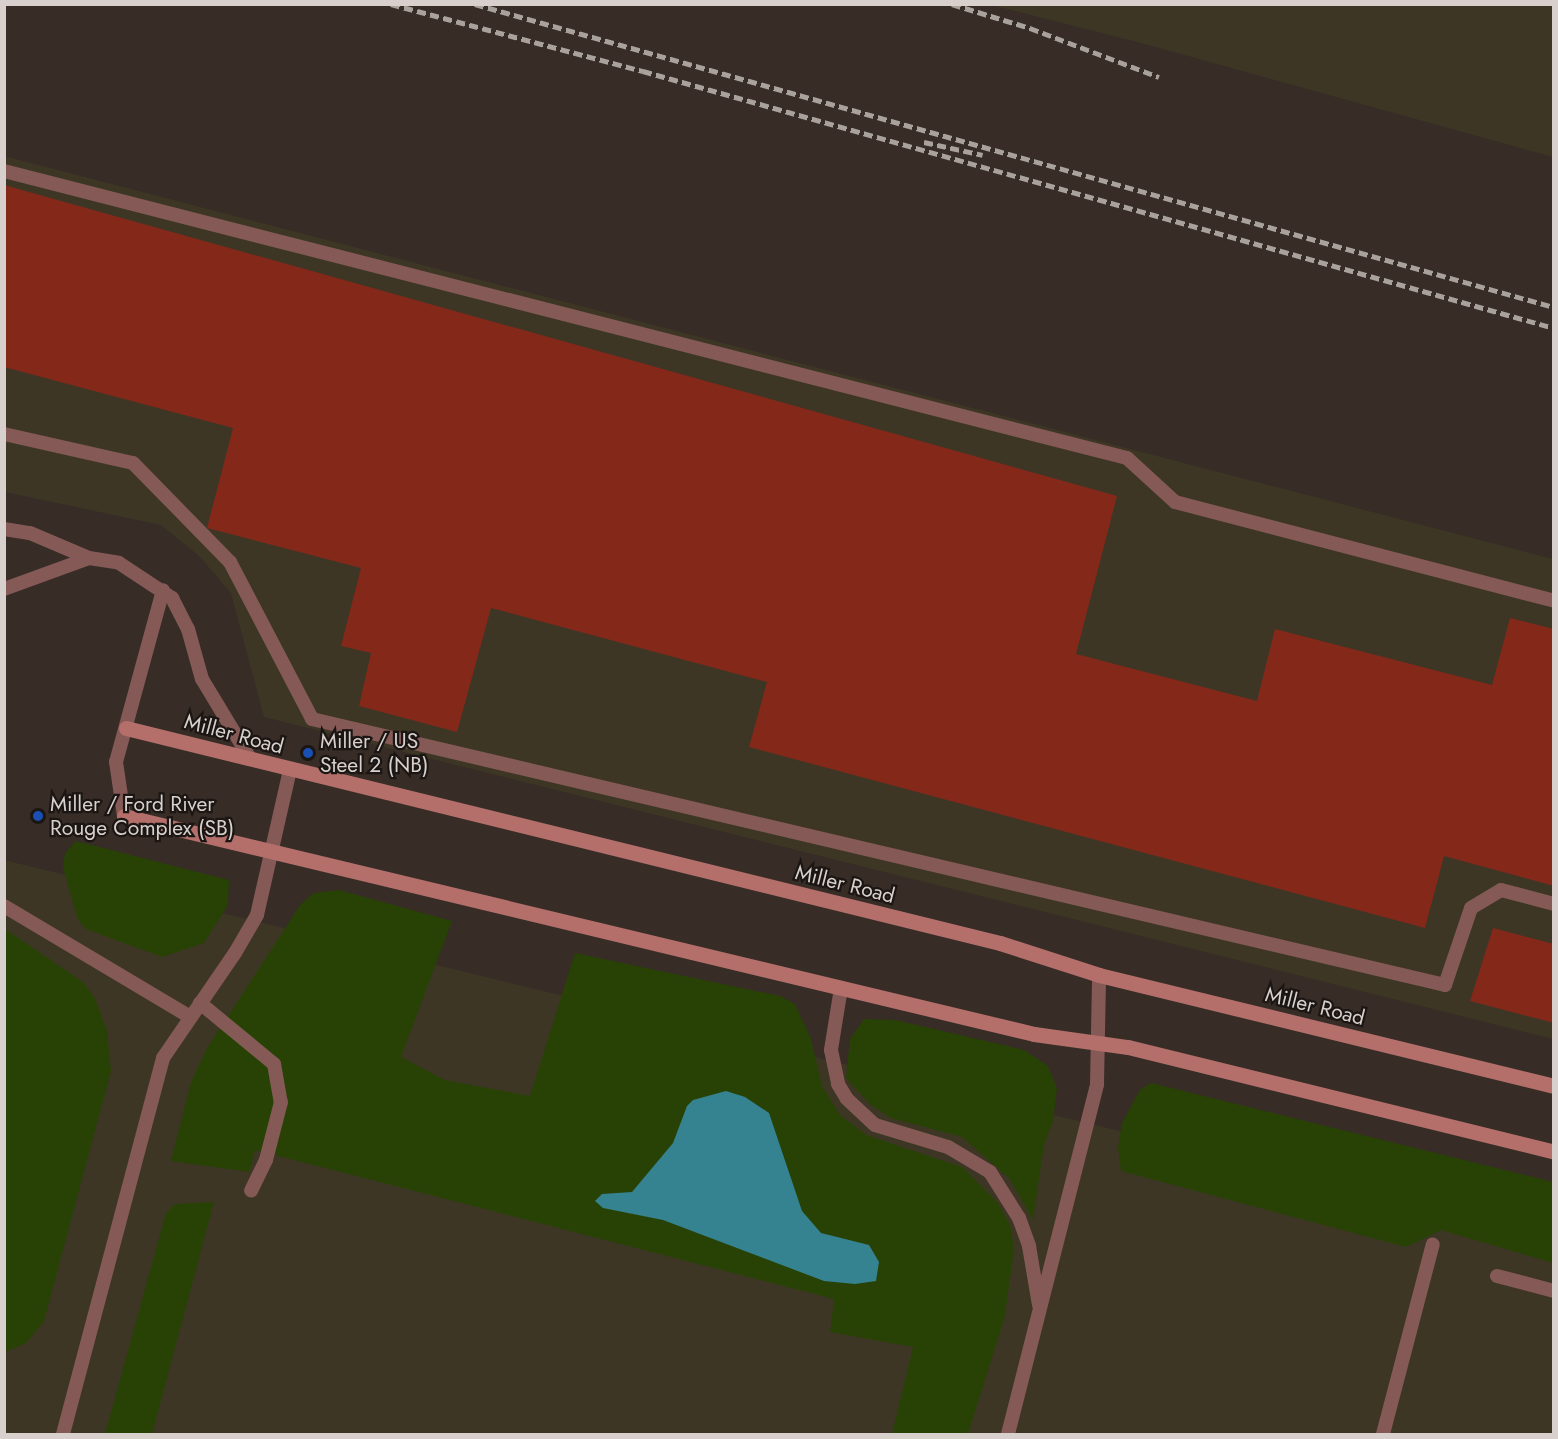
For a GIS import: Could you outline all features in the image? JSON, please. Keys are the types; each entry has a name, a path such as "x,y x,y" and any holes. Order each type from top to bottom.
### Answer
{"main road":[{"name":"Miller Road","path":"126,728 1000,943 1099,975 1554,1086"},
{"path":"124,816 271,854 1034,1034 1098,1043 1554,1152"}],"lane":[{"path":"4,171 1127,458 1175,502 1554,601"},
{"path":"4,435 133,463 230,562 312,719 1445,985 1471,908 1501,890 1554,904"},
{"path":"4,529 30,533 89,558 119,563 172,598 188,629 202,679 249,757"},
{"path":"4,589 89,558"},
{"path":"124,816 117,762 163,590"},
{"path":"63,1434 163,1058 257,915 290,770"},
{"path":"4,906 190,1017"},
{"path":"1008,1434 1097,1084 1099,975"},
{"path":"842,988 831,1050 838,1084 847,1099 875,1125 948,1147 990,1172 1019,1218 1029,1246 1040,1312"},
{"path":"200,1003 274,1064 281,1102 266,1160 251,1191"},
{"path":"1383,1434 1433,1244"},
{"path":"1497,1276 1554,1292"}],"shaded area":[{"path":"991,5 1553,5 1553,157 1141,43"},
{"path":"4,156 1553,559 1553,1039 264,717 231,593 199,556 161,525 5,492"},
{"path":"4,860 1186,1147 1553,1243 1553,1434 5,1434"}],"green space":[{"path":"76,841 229,880 228,905 204,943 162,957 86,929 78,920 63,868 65,853"},
{"path":"339,890 452,921 401,1057 445,1080 530,1096 575,953 780,996 795,1004 811,1039 822,1086 840,1115 866,1135 962,1167 997,1202 1010,1225 1014,1248 1005,1316 968,1434 892,1434 913,1347 830,1332 834,1299 255,1150 249,1172 171,1161 191,1082 207,1048 301,904 314,893"},
{"path":"5,929 83,982 95,998 107,1031 111,1071 44,1321 26,1343 5,1352"},
{"path":"864,1019 895,1020 1024,1050 1048,1066 1057,1089 1053,1121 1044,1145 1033,1220 1010,1179 962,1137 891,1118 870,1104 846,1078 850,1039"},
{"path":"1151,1083 1553,1182 1553,1263 1441,1230 1406,1247 1121,1171 1118,1147 1122,1123 1140,1090"},
{"path":"214,1202 152,1434 105,1434 166,1213 175,1204"}],"water":[{"path":"726,1091 745,1097 769,1113 802,1211 821,1233 869,1245 879,1262 876,1281 855,1284 824,1281 663,1220 603,1208 595,1201 602,1194 632,1192 673,1143 687,1106 693,1100"}],"building":[{"path":"4,185 1117,496 1076,654 1257,701 1275,629 1492,685 1510,618 1554,629 1554,886 1444,856 1425,928 749,747 767,682 491,608 457,732 359,706 371,653 341,646 361,568 207,528 233,428 4,367"},
{"path":"1493,928 1554,944 1554,1023 1470,1001"}],"railway":[{"path":"391,4 643,71 1554,328"},
{"path":"475,4 1554,307"},
{"path":"952,4 1030,28 1159,77"},
{"path":"924,142 983,155"}],"place":[{"name":"Miller / US Steel 2 (NB)","path":"308,753"},
{"name":"Miller / Ford River Rouge Complex (SB)","path":"38,816"}]}
